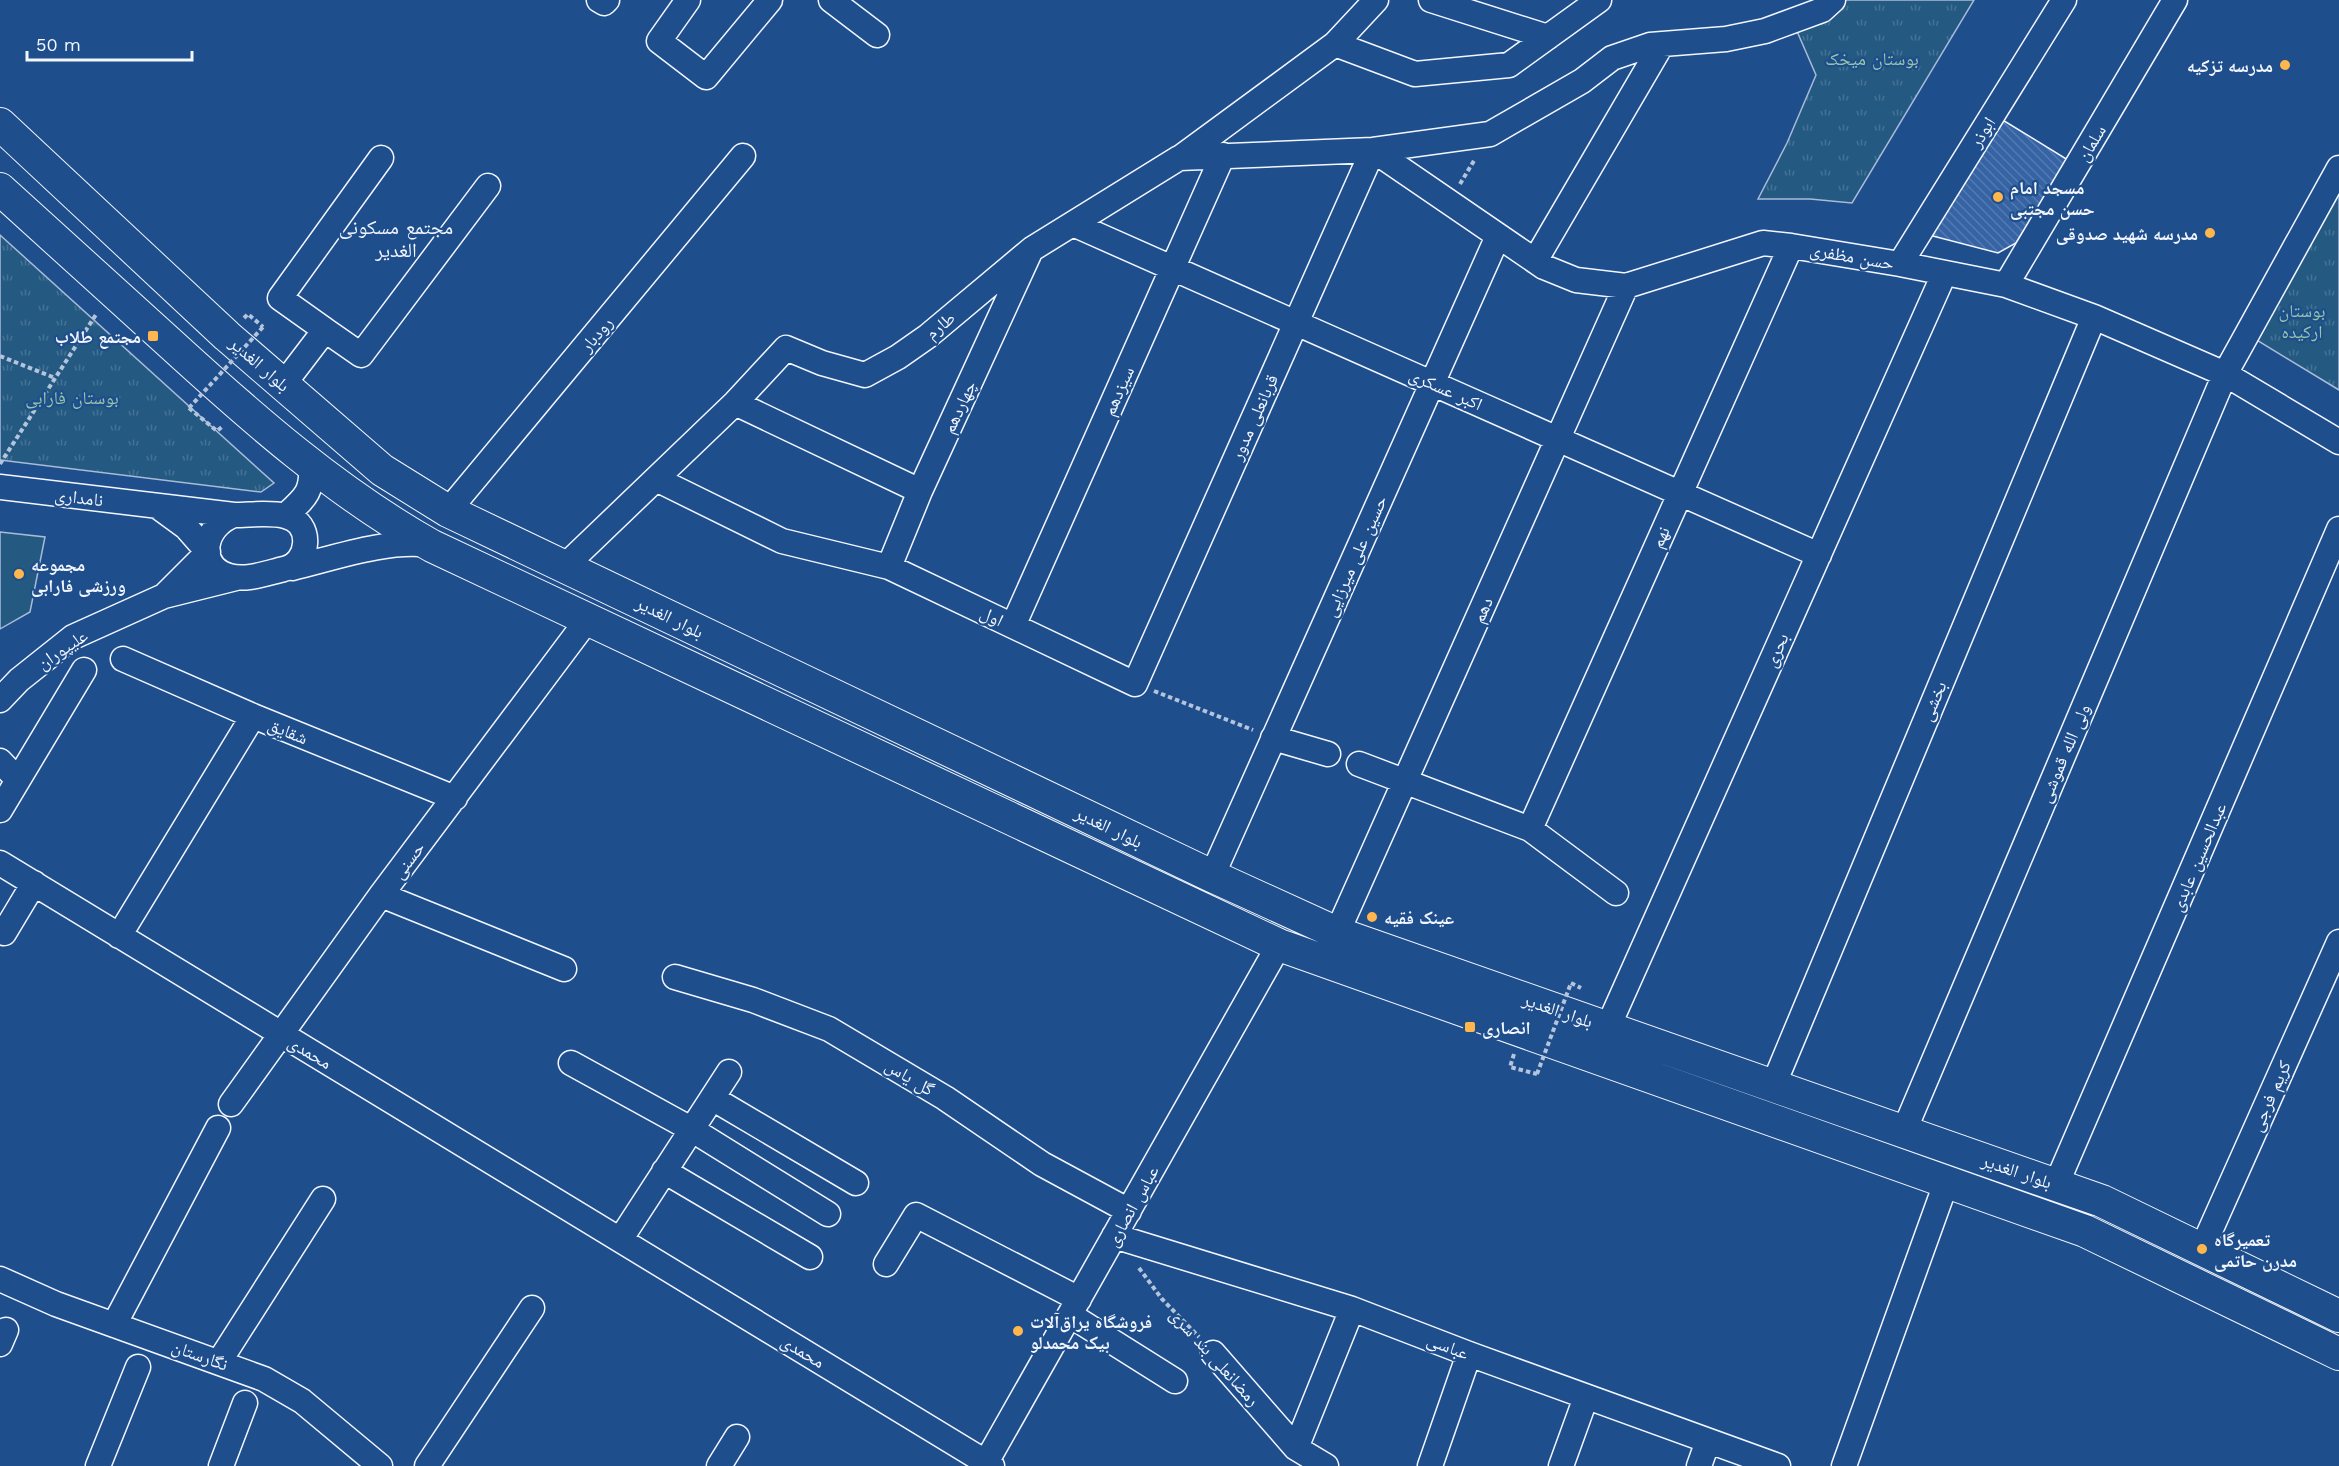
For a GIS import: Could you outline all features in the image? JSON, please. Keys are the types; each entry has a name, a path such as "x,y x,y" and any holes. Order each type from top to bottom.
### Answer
{"main road":[{"name":"بلوار الغدیر","path":"0,124 227,336 283,385 382,470 448,511 1212,876 1337,933 2102,1200 2338,1312"},
{"name":"بلوار الغدیر","path":"0,189 241,407 310,463 371,508 432,546 1279,945 2085,1231 2339,1354"}],"street":[{"path":"599,0 604,3 607,0"},
{"path":"688,0 659,41 706,77 770,0"},
{"path":"831,0 877,35"},
{"path":"1179,158 1335,44 1376,0"},
{"path":"1431,0 1548,37"},
{"path":"1335,44 1415,74 1509,65 1599,0"},
{"path":"1490,134 1582,81 1612,58 1650,45 1726,39 1765,32 1822,10 1833,0"},
{"name":"ابوذر","path":"1900,264 2064,0"},
{"name":"سلمان","path":"2006,285 2175,0"},
{"path":"1535,261 1662,44"},
{"name":"طارم","path":"564,567 735,403 786,348 822,363 865,375 898,357 928,336 1032,249 1179,158 1373,150 1490,134"},
{"name":"حسن مظفری","path":"1373,150 1535,261 1576,280 1626,286 1763,243 1900,264 2006,285 2094,317 2225,374 2339,442"},
{"name":"قربانعلی مدور","path":"1135,684 1373,150"},
{"name":"سیزدهم","path":"1013,626 1223,155"},
{"name":"رودبار","path":"448,511 743,156"},
{"path":"381,158 280,298 361,355 488,186"},
{"name":"ولی الله قموشی","path":"1904,1131 2225,374 2339,168"},
{"name":"اکبر عسکری","path":"1073,224 1819,555"},
{"name":"حسین علی میرزایی","path":"1212,876 1498,236"},
{"name":"نهم","path":"1530,829 1791,246"},
{"name":"چهاردهم","path":"889,567 920,491 1032,249"},
{"name":"بحری","path":"1608,1027 1944,274"},
{"name":"دهم","path":"1337,933 1626,286"},
{"name":"بخشی","path":"1773,1086 2094,317"},
{"path":"283,385 325,330"},
{"path":"735,403 920,491"},
{"path":"285,516 302,500 312,483 310,463"},
{"name":"اول","path":"656,479 782,541 889,567 1135,684"},
{"name":"نامداری","path":"0,488 234,515"},
{"path":"158,507 186,527 208,552 218,570 236,578"},
{"path":"164,596 208,552 208,542 216,524 234,515 285,516 294,519 305,535 306,544 303,554 292,568"},
{"name":"عبدالحسین عابدی","path":"2056,1185 2339,529"},
{"path":"164,596 236,578 383,547 412,543 432,546"},
{"name":"علیپوران","path":"0,700 19,680 74,637 164,596"},
{"name":"حسنی","path":"231,1104 381,895 588,619"},
{"name":"شقایق","path":"123,659 253,716 455,798"},
{"path":"0,810 84,670"},
{"path":"119,936 253,716"},
{"path":"1273,738 1328,754"},
{"path":"0,761 18,780"},
{"path":"1359,764 1530,829 1616,893"},
{"name":"محمدی","path":"0,863 987,1465"},
{"path":"4,933 34,883"},
{"path":"381,895 564,969"},
{"name":"کریم فرجی","path":"2202,1249 2339,942"},
{"name":"عباس انصاری","path":"987,1465 1279,945"},
{"name":"گل یاس","path":"675,977 753,1000 829,1029 945,1098 1042,1164 1129,1210"},
{"path":"571,1063 691,1129 828,1214"},
{"path":"620,1240 729,1072"},
{"path":"712,1098 856,1183"},
{"path":"114,1325 218,1128"},
{"path":"664,1171 810,1257"},
{"path":"1844,1466 1946,1183"},
{"path":"219,1362 323,1199"},
{"path":"886,1264 916,1215 1075,1307 1175,1381"},
{"name":"عباسی","path":"1114,1236 1352,1309 1778,1466"},
{"name":"نگارستان","path":"0,1279 57,1304 219,1362 285,1390 302,1401 380,1466"},
{"path":"427,1466 532,1308"},
{"path":"1296,1448 1352,1309"},
{"name":"رمضانعلی بند سری","path":"1214,1353 1296,1448 1326,1466"},
{"path":"1430,1466 1469,1354"},
{"path":"98,1466 138,1367"},
{"path":"1561,1466 1586,1397"},
{"path":"221,1466 245,1403"},
{"path":"719,1466 737,1437"},
{"path":"1699,1466 1708,1441"}],"path":[{"path":"1449,202 1490,134"},
{"path":"0,464 112,290"},
{"path":"217,431 189,408 263,327 248,314"},
{"path":"0,356 55,378"},
{"path":"1135,684 1273,738"},
{"path":"1510,1066 1537,1074 1571,983"},
{"name":"رمضانعلی بند سری","path":"1114,1236 1162,1299 1214,1353"}],"green space":[{"name":"بوستان میخک","path":"1844,0 1974,0 1852,203 1810,199 1758,199 1787,143 1816,75 1796,29"},
{"name":"بوستان ارکیده","path":"2339,180 2339,390 2250,336"},
{"name":"بوستان فارابی","path":"0,235 274,483 261,492 0,460"},
{"name":"مجموعه ورزشی فارابی","path":"0,532 45,537 30,612 0,629"}],"building":[{"name":"مسجد امام حسن مجتبی","path":"2001,119 2068,160 2016,243 1998,253 1929,235"}],"place":[{"name":"مدرسه تزکیه","path":"2285,65"},
{"name":"مسجد امام حسن مجتبی","path":"1998,197"},
{"name":"مدرسه شهید صدوقی","path":"2210,233"},
{"name":"مجتمع طلاب","path":"153,336"},
{"name":"مجموعه ورزشی فارابی","path":"19,574"},
{"name":"عینک فقیه","path":"1372,917"},
{"name":"انصاری","path":"1470,1027"},
{"name":"تعمیرگاه مدرن حاتمی","path":"2202,1249"},
{"name":"فروشگاه یراق‌آلات بیک محمدلو","path":"1018,1331"}],"district":[{"name":"مجتمع مسکونی الغدیر","path":"396,238"}]}
